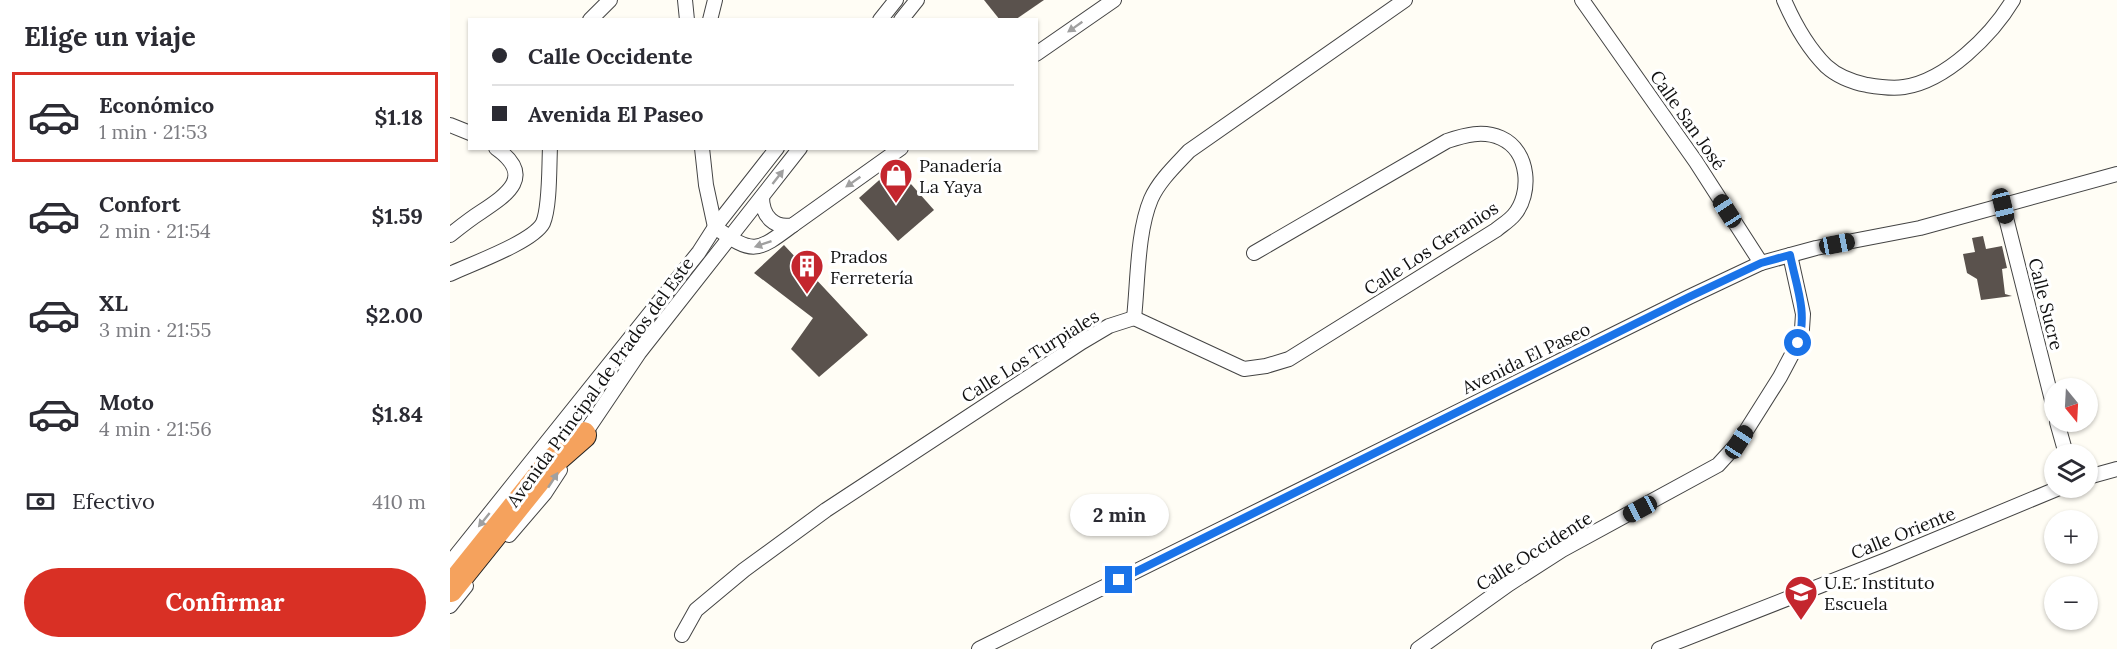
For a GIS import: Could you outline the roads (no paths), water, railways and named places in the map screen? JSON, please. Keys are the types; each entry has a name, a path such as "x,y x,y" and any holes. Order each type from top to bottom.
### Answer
{"highway":[{"path":"450,590 551,463 583,435"}],"street":[{"path":"592,18 610,0"},
{"path":"685,0 687,18"},
{"path":"710,18 715,0"},
{"path":"882,18 896,0"},
{"path":"903,18 917,0"},
{"path":"1038,53 1114,0"},
{"path":"1134,318 1145,216 1152,197 1170,171 1189,151 1406,0"},
{"name":"Calle San José","path":"1582,0 1696,162 1761,263"},
{"path":"1784,0 1809,46 1827,66 1846,79 1857,83 1880,87 1904,87 1927,80 1964,57 2000,21 2013,0"},
{"path":"450,125 468,132"},
{"name":"Calle Los Geranios","path":"1134,318 1244,369 1266,366 1289,359 1496,230 1515,214 1523,198 1527,180 1523,163 1516,149 1503,139 1487,134 1467,134 1447,141 1254,253"},
{"path":"450,235 511,190 515,177 512,165 498,150"},
{"path":"450,274 522,241 536,231 543,222 546,210 550,150"},
{"path":"702,150 706,185 715,227 745,247 758,247 769,243 898,150"},
{"name":"Avenida Principal de Prados del Este","path":"450,563 692,261 715,227 775,150"},
{"name":"Avenida Principal de Prados del Este","path":"450,606 545,493 639,353 798,150"},
{"name":"Avenida El Paseo","path":"979,649 1761,263 1816,248 1920,228 2116,174"},
{"path":"762,197 765,213 770,220 785,227 793,225"},
{"name":"Calle Sucre","path":"2003,206 2046,378"},
{"name":"Calle Occidente","path":"1418,649 1509,584 1562,550 1718,465 1739,442 1780,377 1798,343 1803,314 1790,255"},
{"name":"Calle Los Turpiales","path":"682,635 696,610 744,570 826,510 1082,342 1109,327 1134,318"},
{"path":"2098,475 2117,470"},
{"name":"Calle Oriente","path":"1659,649 1886,560 2044,494"}],"place":[{"name":"Panadería La Yaya","path":"896,204"},
{"name":"Prados Ferretería","path":"807,295"},
{"name":"U.E. Instituto Escuela","path":"1801,621"}]}
